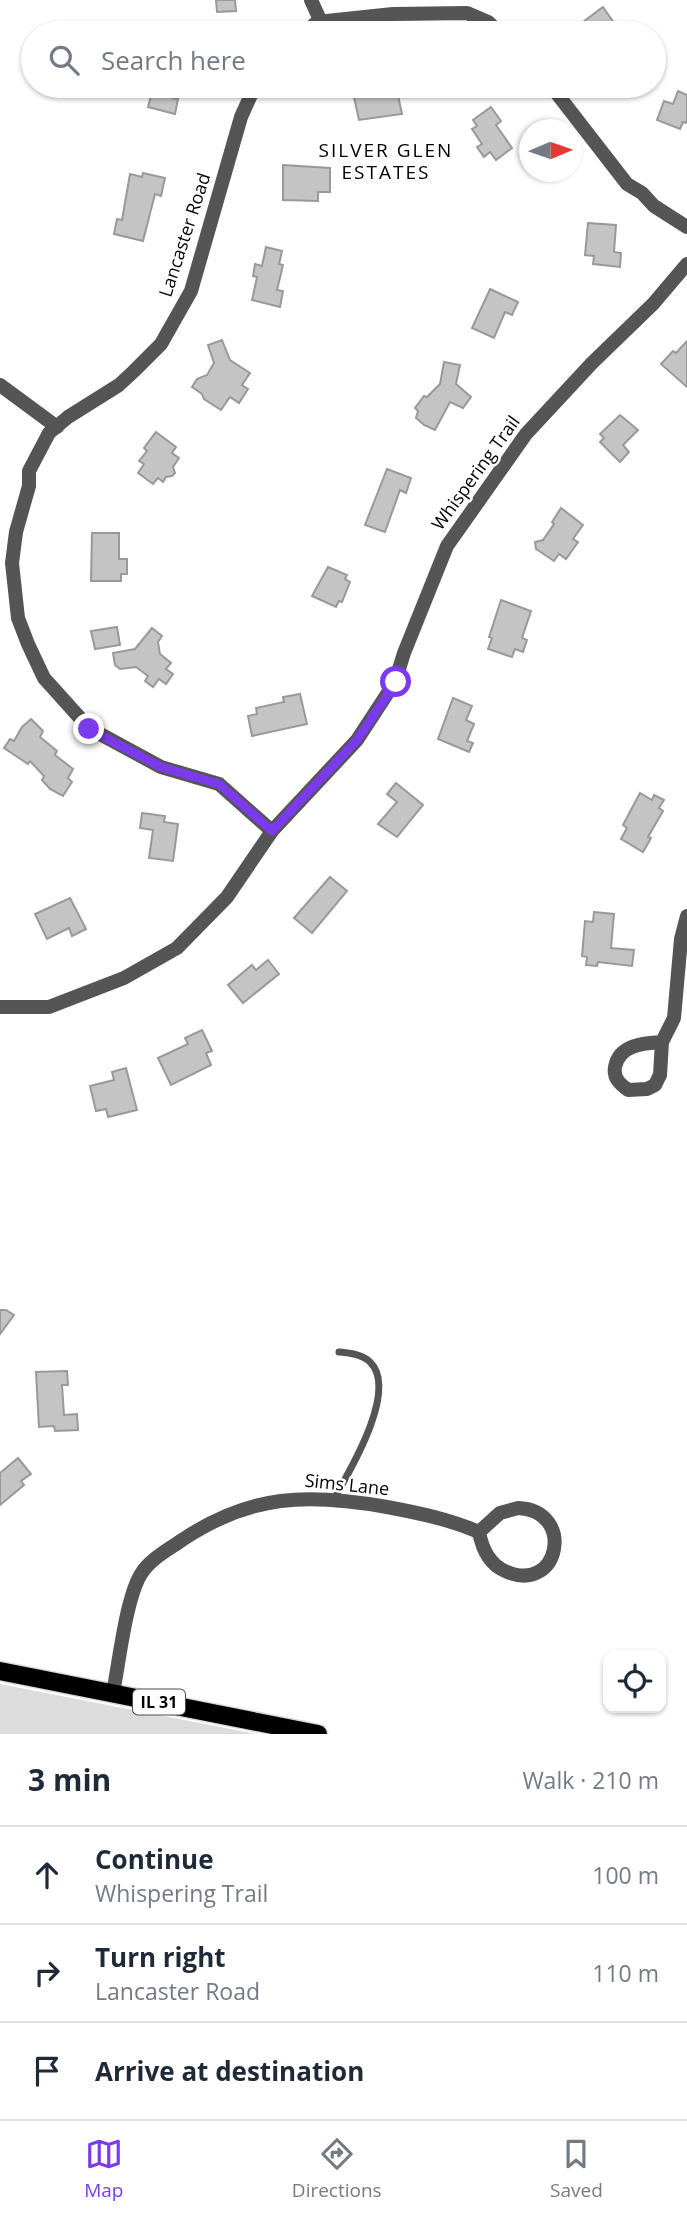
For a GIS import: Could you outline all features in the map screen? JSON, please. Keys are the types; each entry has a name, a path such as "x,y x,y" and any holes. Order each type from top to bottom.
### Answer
{"main road":[{"name":"IL 31","path":"0,1671 318,1734"}],"street":[{"path":"311,0 321,21"},
{"path":"329,21 393,13 467,13 486,21"},
{"name":"Lancaster Road","path":"250,98 241,117 191,291 160,344 119,385 49,433 29,471 29,486 16,532 12,563 18,618 44,678 89,729 161,767 219,784 272,831"},
{"path":"560,98 627,184 642,193 654,206 687,227"},
{"name":"Whispering Trail","path":"0,1007 48,1007 124,978 177,948 227,897 272,831 357,740 396,682 404,653 447,546 526,434 592,363 653,304 687,264"},
{"path":"0,385 57,427"},
{"path":"662,1042 674,1018 681,939 687,916"},
{"name":"Sims Lane","path":"113,1693 130,1606 141,1574 153,1560 191,1534 224,1517 256,1505 302,1498 334,1499 441,1517 479,1532"},
{"path":"528,1508 543,1515 549,1522 555,1548 552,1558 539,1573 522,1576 510,1574 491,1561 479,1532 500,1513 528,1508"}],"lane":[{"path":"334,1499 370,1428 378,1390 378,1376 371,1363 356,1354 339,1352"}],"shaded area":[{"path":"0,1684 256,1734 0,1734"}],"building":[{"path":"216,0 235,0 236,11 217,12"},
{"path":"603,7 613,21 584,21"},
{"path":"678,91 687,95 687,123 683,122 680,129 657,120 664,101 673,104"},
{"path":"150,98 178,99 175,114 148,107"},
{"path":"354,98 399,98 402,114 359,120"},
{"path":"491,107 501,121 496,125 512,148 496,160 490,152 484,157 477,147 482,144 472,129 477,126 473,120"},
{"path":"283,165 330,168 330,192 318,192 318,201 283,200"},
{"path":"143,173 165,178 161,196 155,194 143,241 114,234 117,219 122,220 130,174 142,177"},
{"path":"588,223 616,225 614,252 621,253 620,267 593,264 594,256 585,255"},
{"path":"266,247 282,251 279,264 283,265 277,290 283,291 280,307 252,300 257,277 253,276 255,264 262,266"},
{"path":"490,289 518,302 512,315 505,312 494,338 472,328"},
{"path":"222,340 230,360 250,373 242,385 248,389 239,403 230,397 221,410 192,387 197,379 207,375 214,363 208,345"},
{"path":"687,341 687,387 661,364"},
{"path":"444,362 460,365 456,384 471,397 463,408 450,402 435,430 416,418 418,411 415,408 424,396 427,397 440,384"},
{"path":"620,415 638,430 623,445 629,452 620,462 600,442 604,438 600,434"},
{"path":"156,432 176,447 172,453 179,458 173,467 175,473 172,476 166,477 163,482 158,478 153,484 138,473 144,464 139,461 147,451 144,448"},
{"path":"387,469 411,478 406,493 400,490 385,532 365,525"},
{"path":"561,508 583,525 573,539 578,542 566,559 559,554 554,561 536,549 535,542 543,540"},
{"path":"92,533 119,533 119,559 127,559 127,574 121,574 121,581 91,581"},
{"path":"328,567 347,575 345,579 350,582 342,602 339,601 336,607 312,596"},
{"path":"501,600 531,611 522,638 527,640 523,652 515,649 512,657 488,649 492,638 489,637"},
{"path":"117,627 120,645 95,649 91,631"},
{"path":"152,628 162,636 158,642 160,654 171,663 166,669 173,674 166,684 159,679 153,687 145,681 148,676 136,667 120,669 115,665 113,653 135,649"},
{"path":"300,694 307,724 252,736 248,716 257,714 256,708 284,702 283,697"},
{"path":"453,698 472,706 466,720 474,724 467,741 473,743 469,752 438,739"},
{"path":"31,719 43,731 40,737 57,751 55,755 73,769 68,778 72,782 63,796 50,789 42,780 44,776 30,761 28,764 4,748 10,739 14,741 22,727"},
{"path":"396,783 423,805 397,837 378,824 397,802 387,794"},
{"path":"640,793 652,800 654,795 664,800 659,808 663,811 643,852 621,839 627,828 623,825"},
{"path":"142,813 165,816 164,822 178,824 173,861 149,858 153,830 140,828"},
{"path":"330,877 347,891 312,933 294,918"},
{"path":"70,898 86,929 72,936 69,928 47,939 35,914"},
{"path":"594,912 614,914 611,948 634,950 632,966 598,962 597,966 586,965 587,957 582,956 585,921 593,922"},
{"path":"268,960 279,974 243,1003 228,985 252,965 256,970"},
{"path":"202,1030 212,1051 206,1053 211,1065 171,1085 158,1058 188,1044 185,1038"},
{"path":"126,1068 137,1110 108,1117 106,1109 96,1111 90,1086 114,1080 112,1072"},
{"path":"0,1310 14,1315 0,1334"},
{"path":"67,1371 68,1385 62,1385 64,1415 77,1414 78,1430 55,1431 54,1426 39,1427 36,1372"},
{"path":"18,1458 31,1474 21,1481 24,1485 0,1505 0,1473"}],"district":[{"name":"SILVER GLEN ESTATES","path":"386,161"}],"route":[{"path":"89,729 161,767 219,784 272,831 357,740 396,682"}]}
